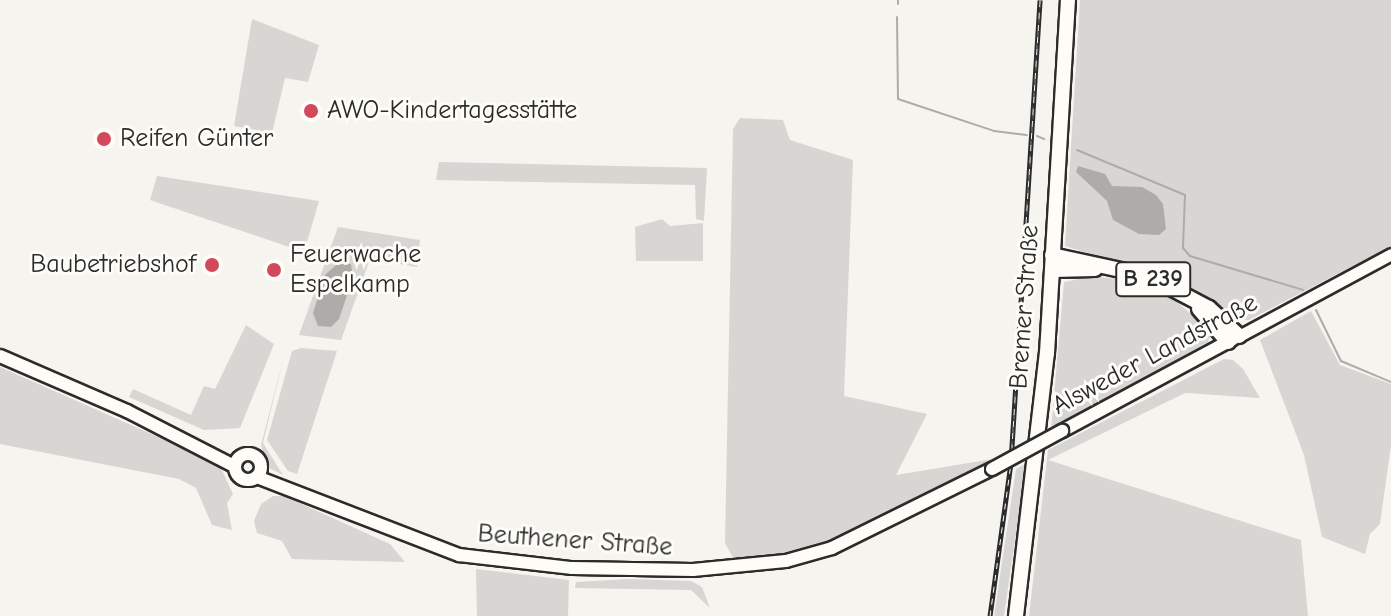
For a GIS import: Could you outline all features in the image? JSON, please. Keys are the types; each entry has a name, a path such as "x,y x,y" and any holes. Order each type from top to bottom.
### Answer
{"main road":[{"name":"Bremer Straße","path":"1016,616 1040,427 1068,0"},
{"name":"B 239","path":"1052,262 1116,271 1147,280 1192,304 1234,339"},
{"name":"Alsweder Landstraße","path":"715,569 786,561 832,548 992,469 1234,339"},
{"path":"0,356 236,462 243,479 259,472 251,454 236,462"},
{"name":"Beuthener Straße","path":"259,472 459,555 572,568 715,569"}],"street":[{"name":"Alsweder Landstraße","path":"1234,339 1391,254"}],"shaded area":[{"path":"1080,0 1391,0 1391,246 1249,320 1236,320 1118,263 1065,246"},
{"path":"252,19 319,45 308,82 285,78 272,133 234,126"},
{"path":"740,118 783,120 790,140 853,160 844,396 927,414 896,475 999,458 866,532 787,556 752,560 733,558 725,543 733,129"},
{"path":"439,162 707,168 704,221 696,219 695,185 436,180"},
{"path":"1078,166 1105,174 1112,186 1142,187 1156,195 1163,204 1166,229 1159,235 1139,234 1113,220 1107,201 1076,172"},
{"path":"157,176 319,201 304,252 150,200"},
{"path":"662,219 670,226 703,223 703,261 636,261 635,227"},
{"path":"338,227 420,240 417,267 370,259 341,340 299,335"},
{"path":"338,263 351,264 353,278 339,319 331,327 318,326 313,313 325,275"},
{"path":"1092,276 1131,281 1170,296 1212,332 1208,342 1051,430 1064,282"},
{"path":"1311,311 1340,365 1391,384 1391,445 1380,524 1370,534 1365,554 1322,537 1304,455 1260,340"},
{"path":"246,325 274,344 240,428 204,430 129,397 133,389 191,415 204,386 215,389"},
{"path":"301,348 337,351 297,474 288,471 267,440 292,351"},
{"path":"284,356 263,443 283,475 267,467 261,445"},
{"path":"1224,359 1233,360 1243,369 1260,398 1185,393 1048,460 1301,540 1308,616 1029,616 1048,450"},
{"path":"0,367 219,464 233,494 227,503 232,530 212,525 196,488 179,479 0,444"},
{"path":"1026,464 1004,616 994,616 1016,469"},
{"path":"273,496 284,496 390,544 405,562 292,559 282,541 257,533 254,521 261,504"},
{"path":"476,569 569,580 568,616 477,616"},
{"path":"629,579 691,581 702,587 710,608 691,590 575,588 576,582"}],"waterway":[{"path":"897,17 898,99 994,131 1027,135"},
{"path":"1037,136 1044,139"},
{"path":"1077,150 1185,195 1183,248 1190,256 1303,290"},
{"path":"1316,310 1341,361 1391,382"}],"railway":[{"path":"990,616 1011,462 1040,0"}],"place":[{"name":"AWO-Kindertagesstätte","path":"311,111"},
{"name":"Reifen Günter","path":"104,139"},
{"name":"Baubetriebshof","path":"212,265"},
{"name":"Feuerwache Espelkamp","path":"274,270"}]}
